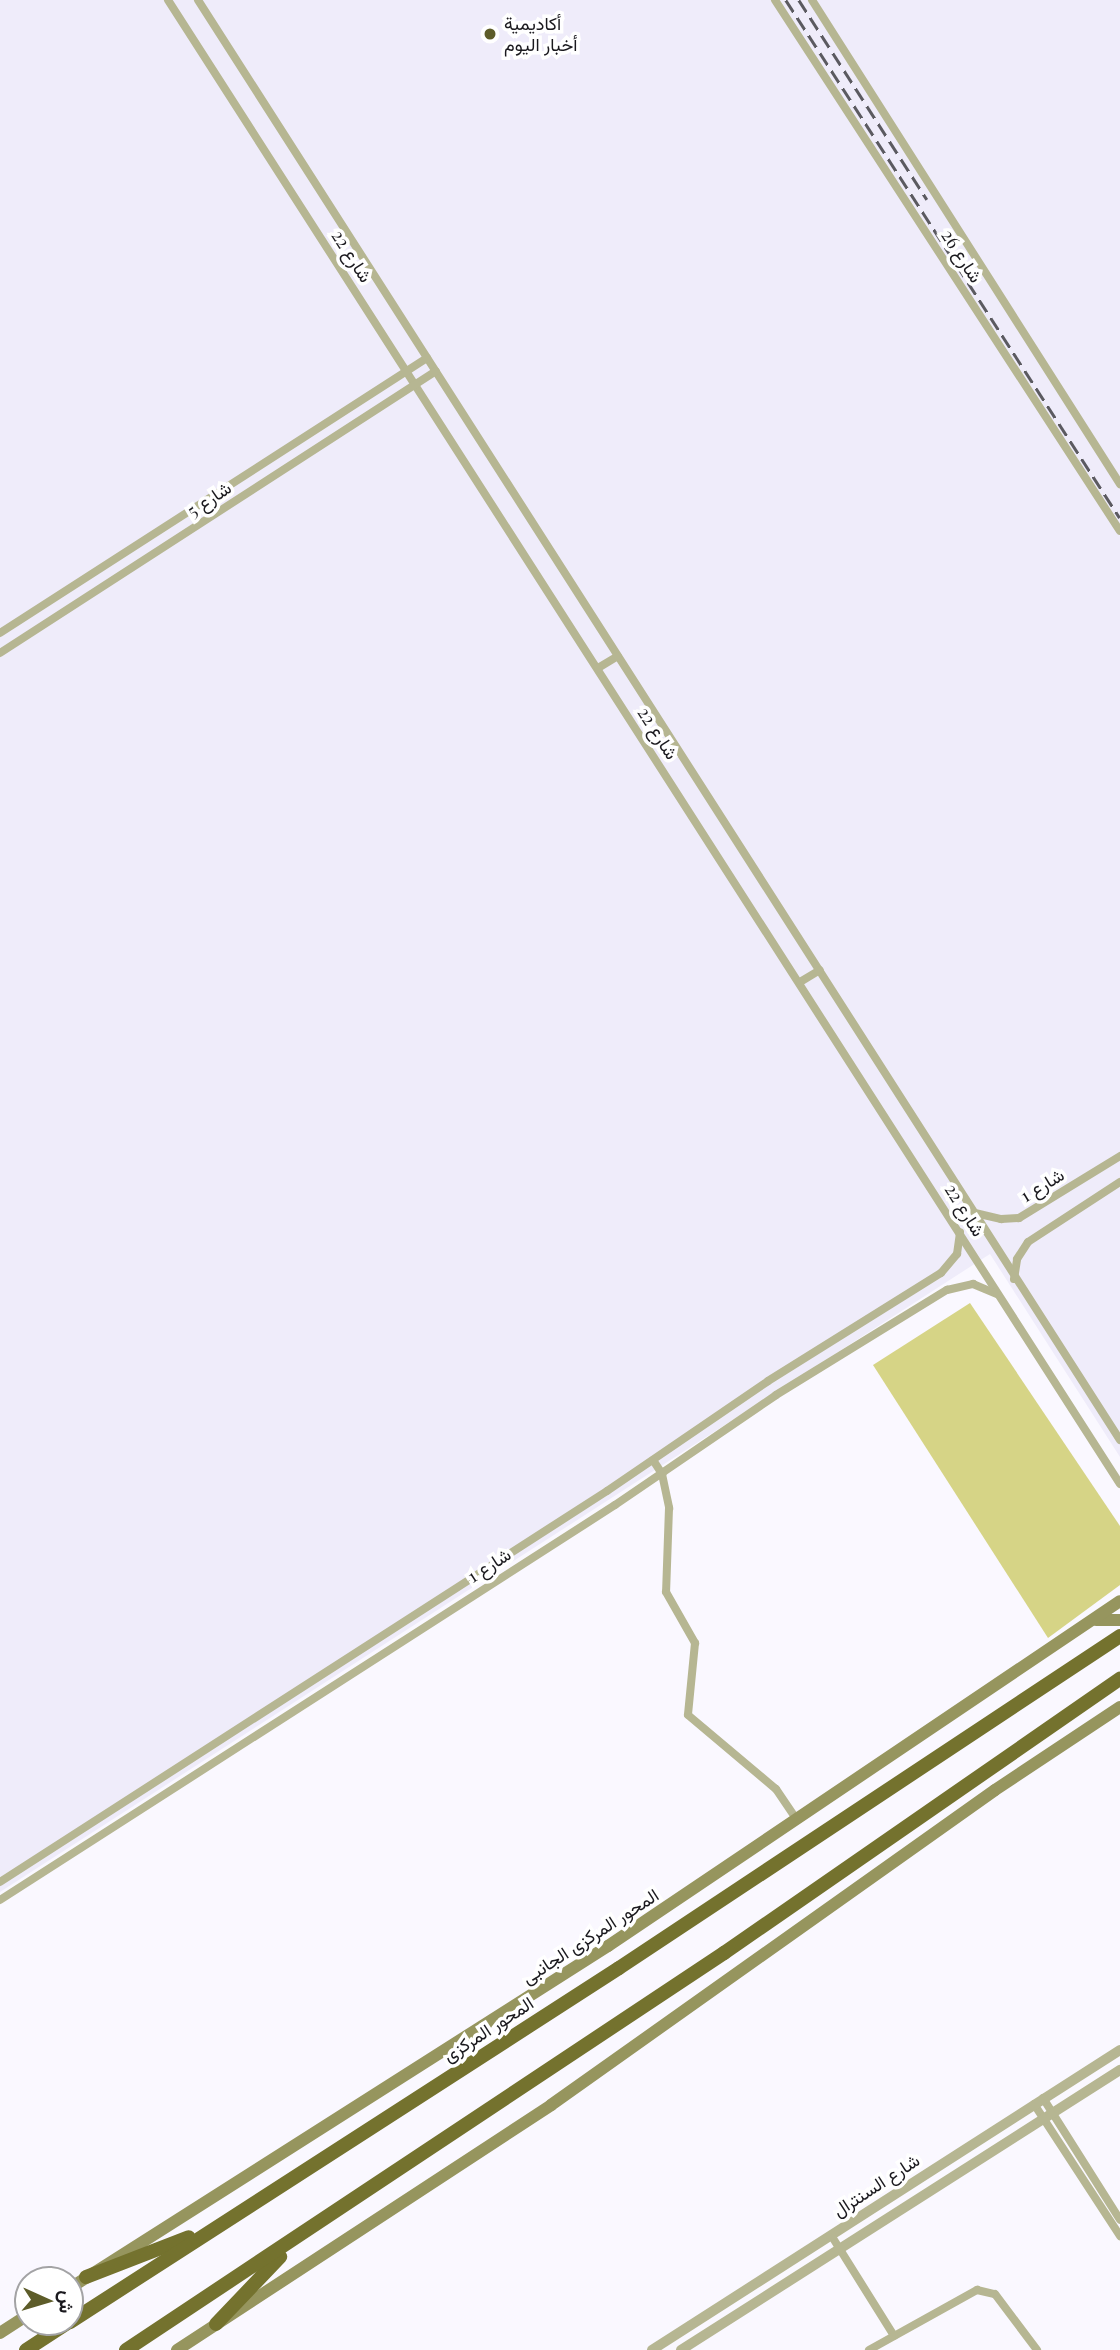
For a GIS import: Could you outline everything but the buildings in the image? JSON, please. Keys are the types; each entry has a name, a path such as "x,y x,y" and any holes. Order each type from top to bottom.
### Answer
{"highway":[{"name":"المحور المركزى","path":"84,2313 1120,1636"},
{"path":"126,2350 295,2241 1120,1679"},
{"path":"86,2277 216,2226"},
{"path":"216,2324 295,2241"},
{"name":"المحور المركزى","path":"26,2350 48,2336"}],"main road":[{"name":"المحور المركزى الجانبى","path":"86,2277 608,1946 1120,1601"},
{"path":"1095,1620 1120,1620"},
{"path":"177,2350 551,2105 995,1790 1120,1707"}],"street":[{"name":"شارع 22","path":"168,0 959,1229 1120,1484"},
{"name":"شارع 22","path":"198,0 820,970 1014,1279 1120,1440"},
{"name":"شارع 26","path":"775,0 1120,531"},
{"name":"شارع 26","path":"812,0 1120,484"},
{"name":"شارع 5","path":"0,633 427,358"},
{"name":"شارع 5","path":"0,653 436,371"},
{"path":"598,668 618,656"},
{"path":"800,982 820,970"},
{"name":"شارع 1","path":"975,1213 1001,1219 1019,1217 1120,1156"},
{"path":"1014,1279 1017,1259 1028,1242 1120,1182"},
{"name":"شارع 1","path":"0,1882 941,1273 957,1254 959,1229"},
{"name":"شارع 1","path":"0,1900 662,1474 776,1395 947,1290 973,1284 1000,1296"},
{"path":"653,1460 662,1474 671,1532 664,1584 695,1643 688,1715 776,1788 796,1819"},
{"path":"100,1817 108,1830"},
{"name":"شارع السنترال","path":"652,2350 1120,2050"},
{"name":"شارع السنترال","path":"681,2350 1120,2070"},
{"path":"1038,2101 1120,2236"},
{"path":"1048,2116 1116,2206 1120,2220"},
{"path":"831,2235 894,2336"},
{"path":"869,2350 968,2292 986,2290 1001,2301 1037,2350"}],"shaded area":[{"path":"0,0 1120,0 1120,1457 990,1254 0,1892"},
{"path":"970,1303 1120,1526 1120,1585 1048,1638 873,1365"}],"railway":[{"path":"786,0 1120,518"},
{"path":"799,0 927,199"}],"place":[{"name":"أكاديمية أخبار اليوم","path":"490,34"}]}
